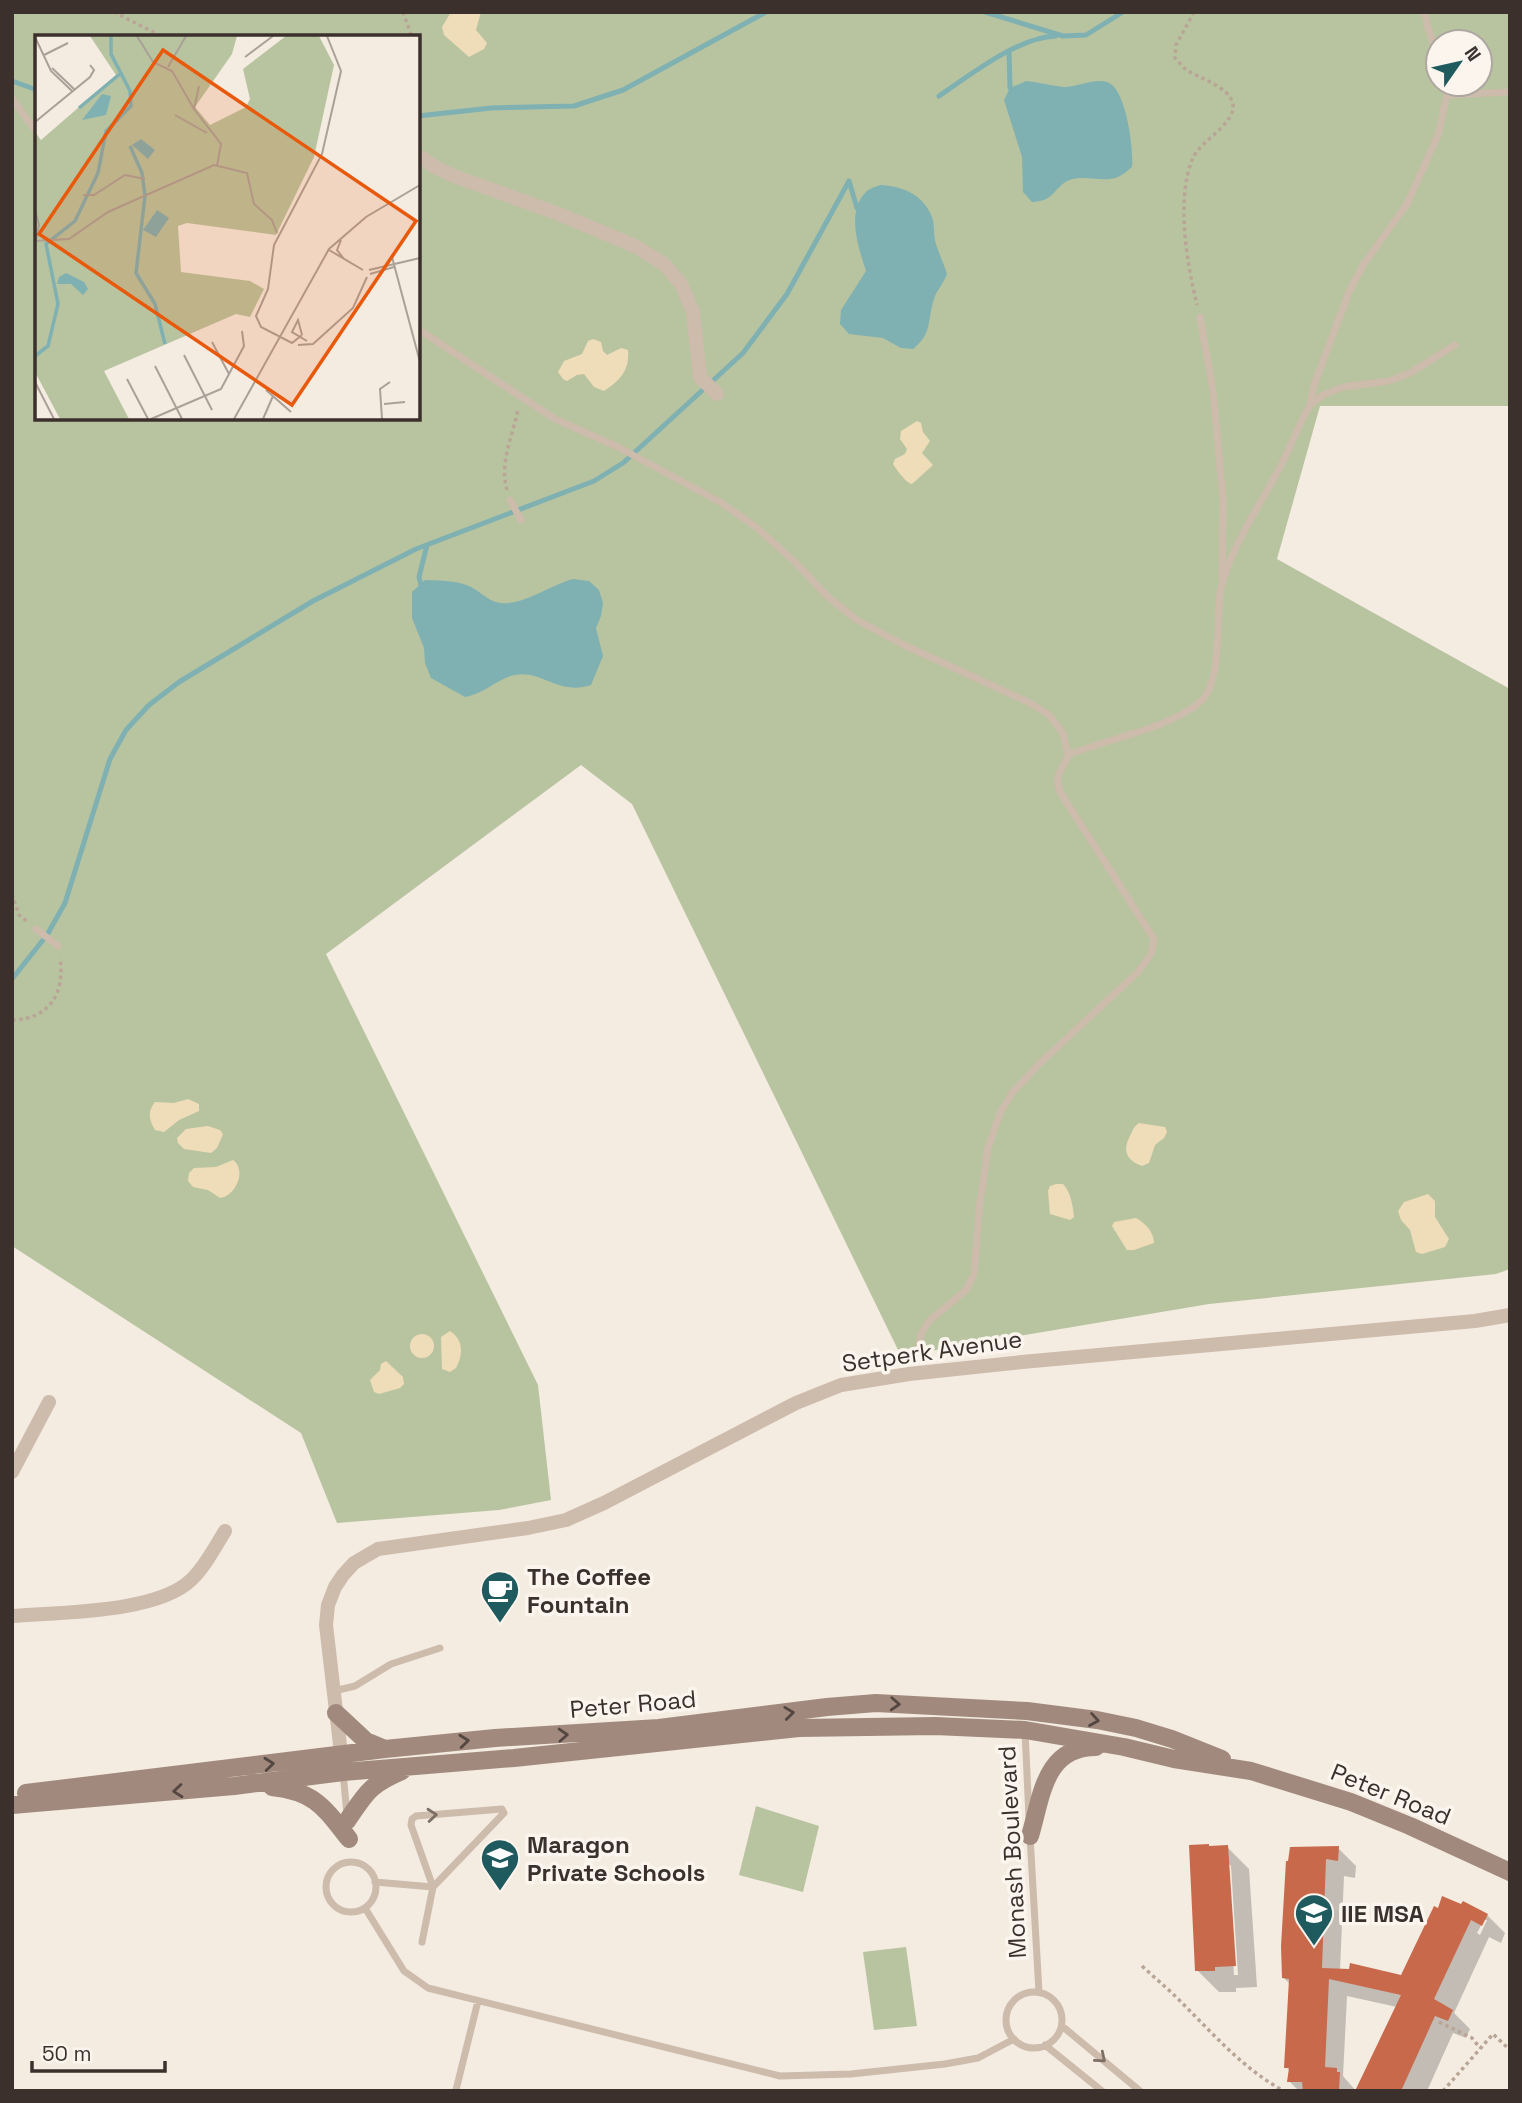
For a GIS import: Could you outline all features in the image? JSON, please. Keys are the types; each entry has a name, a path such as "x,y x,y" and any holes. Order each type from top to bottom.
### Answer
{"main road":[{"name":"Peter Road","path":"12,1805 246,1784 342,1764 385,1749 495,1738 580,1735 659,1728 876,1703 1027,1711 1136,1728 1172,1739 1251,1771 1350,1802 1510,1872"},
{"path":"336,1713 366,1741 385,1749"},
{"name":"Peter Road","path":"12,1794 177,1773 342,1764 411,1767 799,1728 884,1725 1025,1730 1251,1771"},
{"path":"1030,1836 1046,1777 1053,1766 1081,1747 1124,1747"},
{"path":"246,1784 293,1789 311,1797 348,1830 370,1788 381,1780 411,1767"}],"street":[{"path":"420,156 444,172 559,214 635,246 664,264 681,284 693,312 700,377 717,394"},
{"name":"Setperk Avenue","path":"334,1692 327,1625 328,1605 335,1587 354,1563 378,1549 398,1544 528,1528 584,1513 796,1403 841,1385 909,1374 1022,1362 1447,1324 1510,1315"},
{"path":"12,1472 49,1402"},
{"path":"12,1616 152,1602 176,1592 193,1579 225,1531"},
{"path":"334,1692 342,1764"}],"lane":[{"path":"12,98 35,130"},
{"path":"1222,587 1233,555 1310,405 1314,386 1349,292 1363,265 1413,192 1438,135 1447,98"},
{"path":"1068,755 1171,719 1200,702 1210,691 1217,663 1216,640 1222,587 1221,478 1213,391 1200,317"},
{"path":"420,330 555,419 622,449 720,502 756,527 827,596 857,620 906,646 1028,702 1048,714 1063,733 1068,755 1058,779 1060,792 1154,939 1151,954 1138,972 1114,996 1038,1065 1012,1093 1000,1113 988,1148 979,1210 974,1275 965,1290 929,1321 920,1334 918,1353"},
{"path":"1310,405 1323,395 1343,387 1389,381 1410,373 1455,345"},
{"path":"510,500 521,520"},
{"path":"36,929 57,945"},
{"path":"334,1692 355,1686 391,1664 440,1648"},
{"name":"Monash Boulevard","path":"1027,1711 1025,1730 1039,1992"},
{"path":"342,1764 351,1861"},
{"path":"422,1942 433,1887 411,1825 412,1819 416,1816 502,1809 504,1813 433,1887"},
{"path":"351,1861 367,1867 375,1882 374,1898 365,1908 345,1912 337,1909 327,1896 325,1888 330,1872 351,1861"},
{"path":"375,1882 433,1887"},
{"path":"365,1908 404,1971 428,1988 780,2076 851,2074 978,2059 1014,2039 1029,2047 1045,2045 1056,2038 1062,2026 1140,2091"},
{"name":"Monash Boulevard","path":"1014,2039 1007,2023 1010,2006 1022,1994 1039,1992 1053,1999 1058,2006 1062,2026"},
{"path":"456,2090 478,2001"},
{"path":"1045,2045 1102,2091"}],"path":[{"path":"114,12 159,35"},
{"path":"403,12 411,35"},
{"path":"1194,12 1176,45 1175,58 1187,71 1203,77 1229,96 1233,105 1231,117 1192,158 1186,192 1184,221 1192,284 1200,317"},
{"path":"508,490 504,480 505,460 520,396"},
{"path":"12,894 19,915"},
{"path":"12,1020 24,1020 44,1010 55,998 63,975 57,945"},
{"path":"1142,1966 1183,2003 1233,2055 1262,2079 1284,2091"},
{"path":"1439,2022 1472,2038 1480,2048"},
{"path":"1443,2091 1493,2034 1510,2050"}],"green space":[{"path":"12,12 1510,12 1510,406 1320,406 1277,559 1510,689 1510,1269 1496,1274 1209,1304 901,1356 632,804 581,765 326,954 538,1385 551,1500 499,1510 337,1523 301,1433 12,1246"},
{"path":"756,1806 819,1826 803,1892 739,1875"},
{"path":"906,1947 917,2026 874,2030 863,1952"}],"sand":[{"path":"451,12 481,12 476,30 487,43 484,49 469,57 444,35 442,27"},
{"path":"593,339 601,342 607,355 621,348 628,350 625,370 604,391 594,387 584,374 567,381 558,372 564,361 582,354 588,341"},
{"path":"917,421 921,423 923,432 930,441 922,453 933,465 912,484 904,479 893,464 907,449 900,439 901,431"},
{"path":"188,1099 199,1104 199,1111 179,1120 164,1132 155,1130 150,1116 155,1102 174,1103"},
{"path":"1139,1123 1165,1127 1167,1132 1155,1145 1149,1163 1142,1166 1130,1159 1126,1152 1129,1138"},
{"path":"208,1126 220,1130 223,1134 217,1148 211,1153 184,1149 178,1143 177,1138 186,1129"},
{"path":"233,1160 239,1170 238,1182 226,1196 220,1198 208,1190 193,1187 188,1181 189,1173 194,1168 216,1167"},
{"path":"1063,1184 1070,1195 1074,1217 1070,1220 1050,1214 1048,1191 1050,1186"},
{"path":"1428,1194 1435,1201 1435,1217 1449,1239 1445,1247 1422,1254 1416,1252 1410,1230 1401,1220 1398,1211 1404,1202"},
{"path":"1136,1218 1148,1228 1154,1243 1127,1250 1112,1226 1114,1222"},
{"path":"450,1331 460,1343 461,1353 456,1368 450,1372 442,1369 441,1337"},
{"path":"422,1334 430,1338 434,1346 430,1354 422,1358 414,1354 410,1346 414,1338"},
{"path":"386,1361 403,1377 404,1384 400,1388 379,1394 374,1392 370,1380"}],"water":[{"path":"1026,81 1064,87 1102,81 1114,86 1127,120 1132,147 1132,167 1111,179 1070,180 1047,198 1032,202 1023,192 1022,157 1004,100 1010,88"},
{"path":"880,185 904,190 923,202 932,217 935,241 947,274 935,296 927,332 913,349 901,348 883,338 849,334 840,324 841,310 866,271 856,231 856,211 866,192"},
{"path":"573,579 589,581 599,590 603,603 596,628 603,656 591,685 569,687 525,674 504,679 479,693 465,697 431,678 425,663 424,648 412,618 412,592 425,580 462,584 493,601 505,603 524,599"}],"building":[{"path":"1189,1845 1228,1845 1236,1966 1215,1967 1215,1971 1195,1971"},
{"path":"1339,1846 1338,1861 1326,1859 1322,1968 1349,1969 1350,1963 1401,1975 1434,1906 1438,1908 1442,1896 1461,1904 1463,1901 1488,1914 1482,1926 1471,1920 1434,1999 1453,2010 1448,2021 1435,2016 1401,2091 1355,2091 1401,1995 1329,1979 1325,2067 1337,2068 1337,2072 1340,2072 1339,2091 1303,2091 1302,2082 1287,2082 1289,2068 1284,2068 1289,1979 1282,1978 1281,1946 1286,1861 1290,1847"}],"waterway":[{"path":"420,116 491,108 574,106 623,90 766,12"},
{"path":"985,12 1063,36 1086,35 1123,12"},
{"path":"939,96 1010,50 1041,38 1056,36"},
{"path":"1009,52 1010,88"},
{"path":"12,81 35,89"},
{"path":"849,181 857,208"},
{"path":"12,979 47,935 65,903 110,759 126,730 149,705 179,682 313,601 416,549 594,481 623,463 743,353 787,294 849,181"},
{"path":"421,585 419,577 427,545"}],"place":[{"name":"The Coffee Fountain","path":"500,1624"},
{"name":"Maragon Private Schools","path":"500,1892"},
{"name":"IIE MSA","path":"1314,1947"}]}
